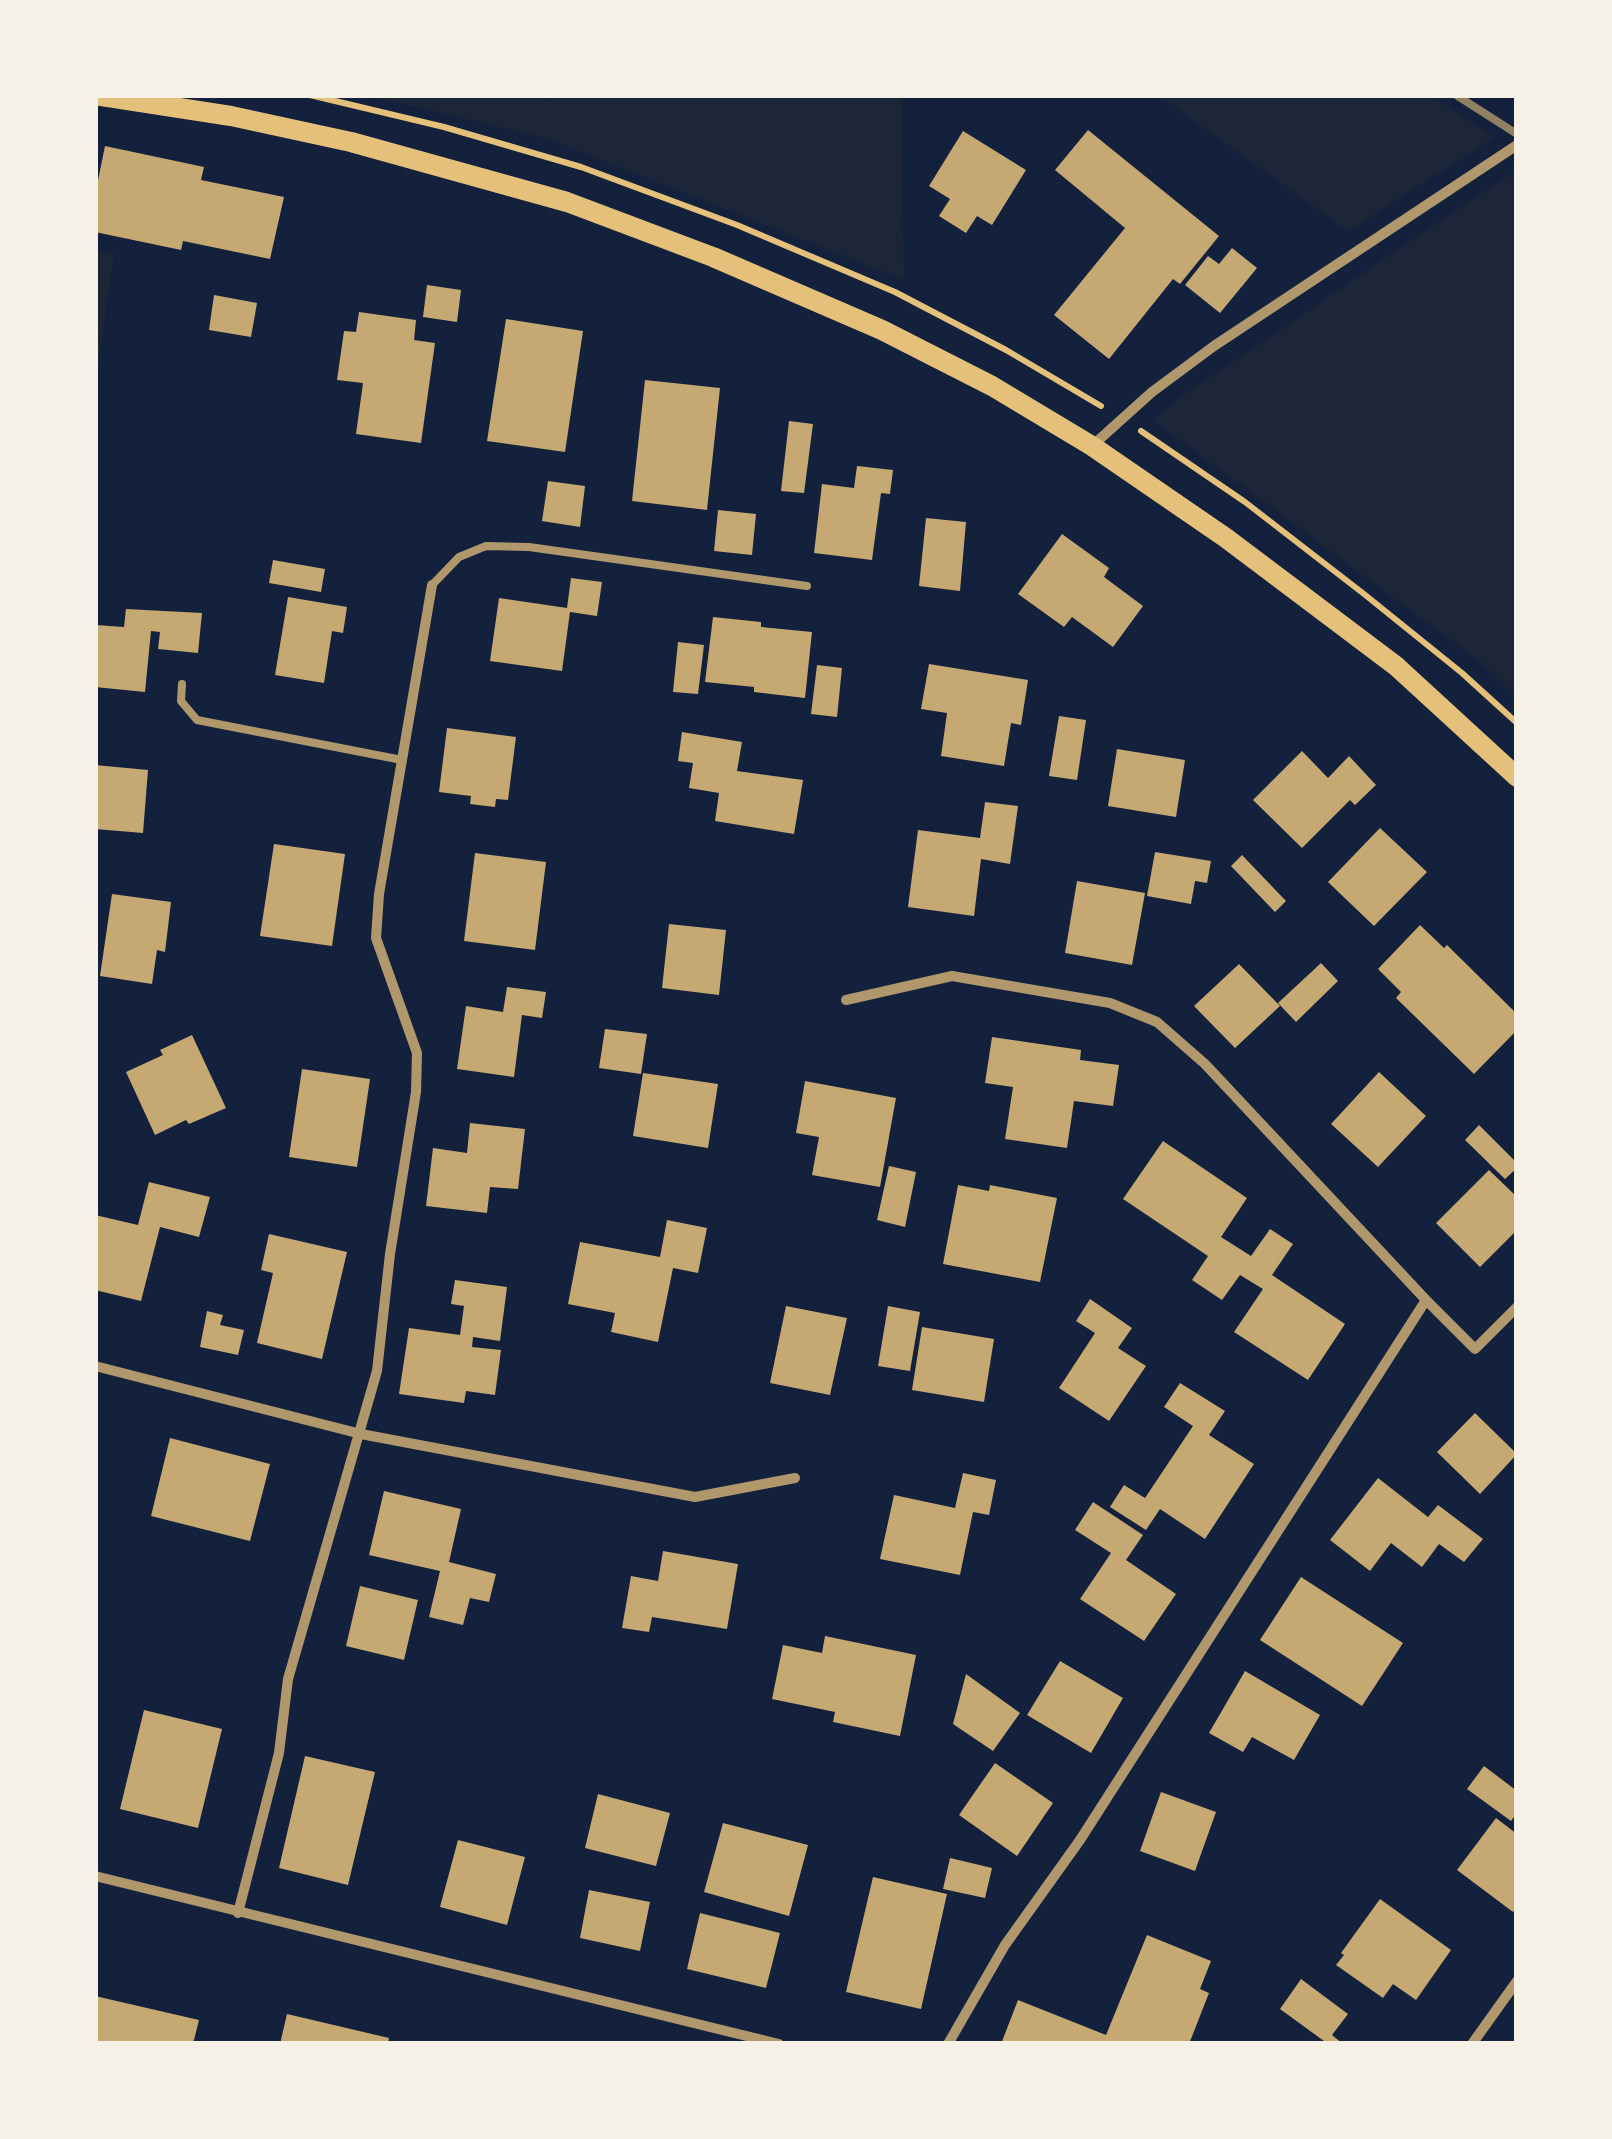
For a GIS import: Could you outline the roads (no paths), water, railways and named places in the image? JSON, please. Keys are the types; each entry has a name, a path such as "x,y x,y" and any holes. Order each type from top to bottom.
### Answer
{"main road":[{"path":"95,95 231,116 351,142 566,202 714,257 882,330 992,386 1092,446 1226,538 1396,666 1517,778"}],"street":[{"path":"1092,446 1152,392 1214,346 1517,146"},
{"path":"238,1913 279,1753 288,1680 377,1371 390,1254 416,1092 417,1053 376,938 378,894 432,585"},
{"path":"846,1000 952,976 1110,1003 1157,1022 1205,1064 1475,1349 1517,1307"},
{"path":"948,2044 1005,1944 1080,1840 1426,1300"},
{"path":"95,1366 361,1434 694,1498 795,1478"},
{"path":"95,1876 779,2044"},
{"path":"1472,2044 1517,1981"}],"lane":[{"path":"432,585 459,557 486,546 529,547 807,586"},
{"path":"182,684 181,701 197,720 402,760"}],"railway":[{"path":"1456,95 1517,134"}]}
